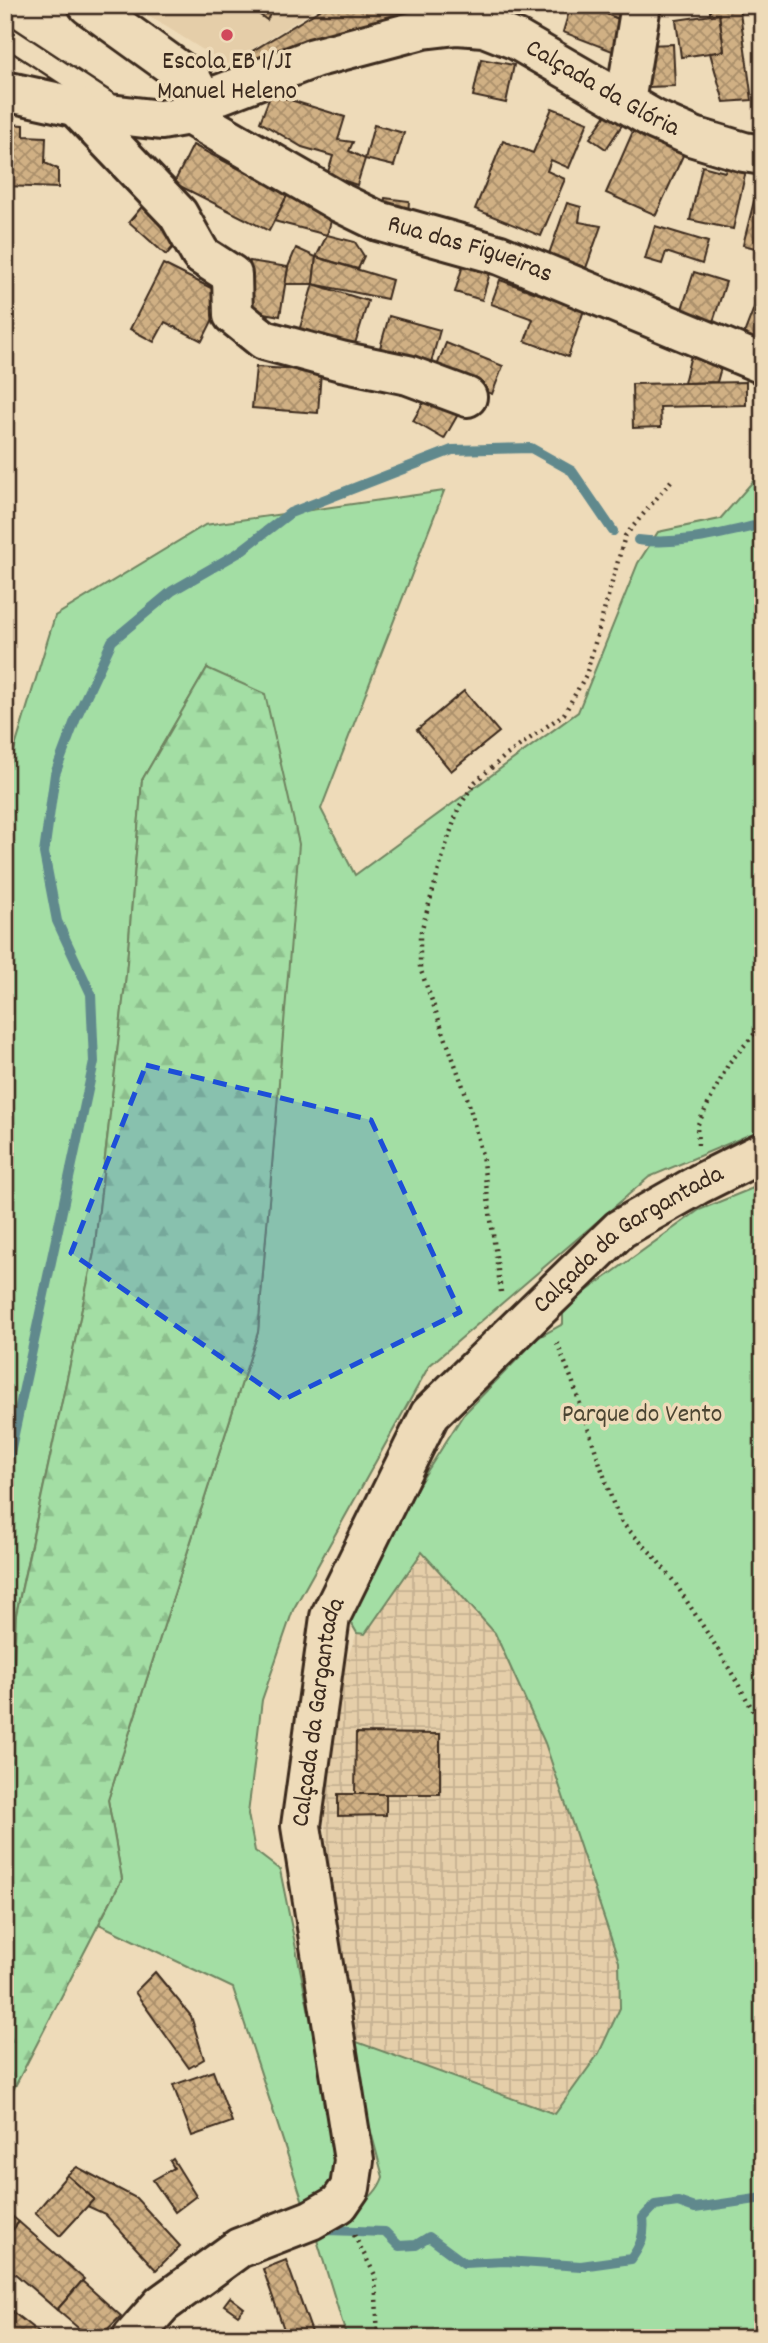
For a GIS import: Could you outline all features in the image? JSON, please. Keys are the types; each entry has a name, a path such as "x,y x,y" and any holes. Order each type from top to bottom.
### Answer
{"street":[{"path":"88,5 192,80 196,108"},
{"path":"625,102 642,5"},
{"name":"Calçada da Glória","path":"5,91 161,120 314,58 423,29 457,25 484,27 517,40 655,120 694,137 763,155"},
{"path":"75,106 178,214 201,255 232,275 233,315 264,340 408,375 467,397"},
{"name":"Rua das Figueiras","path":"196,108 341,203 378,221 499,255 763,365"},
{"name":"Calçada da Gargantada","path":"338,2204 350,2188 354,2160 301,1826 330,1617 430,1414 620,1229 699,1184 763,1152"},
{"path":"132,2338 162,2304 239,2248 311,2220 338,2204"}],"lane":[{"path":"5,35 128,116"}],"path":[{"path":"508,1338 482,1155 468,1100 420,968 420,935 459,807 475,782 504,757 564,714 586,675 625,536 671,481"},
{"path":"699,1184 697,1126 729,1063 763,1024"},
{"path":"538,1309 552,1330 572,1380 622,1523 675,1583 719,1651 754,1712 763,1735"},
{"path":"338,2204 375,2275 378,2338"}],"highlighted area":[{"path":"146,1065 371,1120 460,1312 283,1400 71,1253"}],"shaded area":[{"name":"Escola EB 1/JI Manuel Heleno","path":"132,5 322,5 227,65"},
{"path":"463,1415 592,1530 763,1878 555,2114 346,2038 324,1815 325,1715 357,1633 350,1621 418,1481"}],"green space":[{"path":"763,470 763,1129 649,1177 429,1366 293,1610 262,1700 248,1814 255,1851 280,1870 340,2165 328,2187 304,2205 233,1988 99,1924 122,1879 108,1800 258,1332 283,1031 207,668 142,780 126,975 94,1253 16,1614 13,1704 5,1704 5,780 55,616 205,525 444,491 321,809 355,875 578,712 638,563 658,532 720,519"},
{"path":"207,668 265,694 299,844 258,1332 108,1800 122,1879 7,2102 5,1896 16,1615 94,1253 126,975 142,780"},
{"name":"Parque do Vento","path":"763,1184 763,2338 347,2338 314,2230 364,2203 383,2177 346,2038 555,2114 599,2053 620,2008 619,1962 545,1743 495,1633 422,1552 365,1634 357,1633 350,1621 352,1607 398,1517 463,1415 539,1337 563,1324 563,1308 699,1210"}],"building":[{"path":"246,5 275,5 267,20"},
{"path":"328,5 427,5 428,15 240,75 236,61"},
{"path":"494,5 525,5 520,19 493,9"},
{"path":"571,5 585,5 631,24 625,56 563,32"},
{"path":"585,5 635,5 631,24"},
{"path":"710,5 739,5 752,100 724,102 710,53 724,51 719,14 710,15"},
{"path":"719,14 724,51 681,57 676,20"},
{"path":"673,44 675,86 648,87 646,45"},
{"path":"481,59 514,65 506,103 473,96"},
{"path":"271,94 345,117 338,140 353,142 349,151 365,159 357,185 327,175 333,156 302,147 260,122"},
{"path":"552,108 588,122 569,168 551,160 547,171 565,179 541,236 475,209 503,141 533,153"},
{"path":"606,115 622,125 606,149 590,138"},
{"path":"5,124 24,125 24,136 46,137 45,163 58,169 58,188 5,186"},
{"path":"374,125 404,133 394,166 365,159"},
{"path":"634,129 685,151 656,215 606,193"},
{"path":"193,145 288,194 269,231 174,183"},
{"path":"728,161 747,166 733,229 690,220 702,166 725,172"},
{"path":"288,194 331,221 327,235 274,221"},
{"path":"385,198 409,201 408,215 383,211"},
{"path":"754,201 763,203 763,250 743,245"},
{"path":"145,203 183,236 166,255 129,222"},
{"path":"567,203 581,207 579,222 601,226 586,268 549,254"},
{"path":"655,226 708,242 702,264 666,252 662,264 645,259"},
{"path":"327,235 355,242 364,256 358,269 316,257"},
{"path":"296,248 316,257 313,284 285,284"},
{"path":"316,257 392,280 387,299 313,284"},
{"path":"250,261 288,267 280,316 242,309"},
{"path":"163,264 225,295 202,341 165,322 154,342 130,329"},
{"path":"463,265 490,273 482,300 455,292"},
{"path":"694,272 726,282 712,325 680,315"},
{"path":"500,280 584,310 568,357 525,341 533,319 491,304"},
{"path":"313,284 368,301 354,347 299,331"},
{"path":"757,300 763,302 763,347 742,339"},
{"path":"389,316 440,330 429,370 378,355"},
{"path":"446,343 503,366 492,394 435,371"},
{"path":"692,351 722,364 717,382 684,383"},
{"path":"256,367 321,371 318,413 252,408"},
{"path":"746,382 746,405 660,407 661,427 633,428 632,384"},
{"path":"430,391 461,409 444,439 413,421"},
{"path":"464,691 499,732 451,771 417,730"},
{"path":"356,1733 440,1734 440,1794 355,1794"},
{"path":"338,1794 386,1794 386,1815 338,1816"},
{"path":"155,1972 191,2016 204,2059 189,2068 135,1992"},
{"path":"213,2071 232,2122 192,2136 173,2085"},
{"path":"173,2159 196,2196 175,2212 153,2180 174,2168 170,2161"},
{"path":"77,2167 136,2198 180,2246 156,2270 105,2214 87,2206 94,2199 67,2175"},
{"path":"67,2175 94,2199 60,2236 35,2213"},
{"path":"5,2210 19,2222 5,2239"},
{"path":"19,2222 84,2279 57,2310 5,2265 5,2239"},
{"path":"286,2260 314,2338 287,2338 263,2269"},
{"path":"82,2281 121,2316 99,2338 90,2338 57,2310"},
{"path":"230,2297 244,2308 238,2315 224,2305"},
{"path":"5,2306 42,2335 40,2338 5,2338"}],"waterway":[{"path":"5,1476 94,1062 91,994 57,921 44,853 55,774 76,718 112,641 172,591 238,553 290,513 452,450 531,448 572,471 613,531"},
{"path":"638,540 685,540 763,524"},
{"path":"319,2233 328,2230 385,2232 399,2246 416,2245 429,2237 464,2263 505,2261 581,2266 631,2259 642,2240 643,2218 655,2205 678,2202 695,2208 763,2198"}],"place":[{"name":"Escola EB 1/JI Manuel Heleno","path":"227,35"}]}
